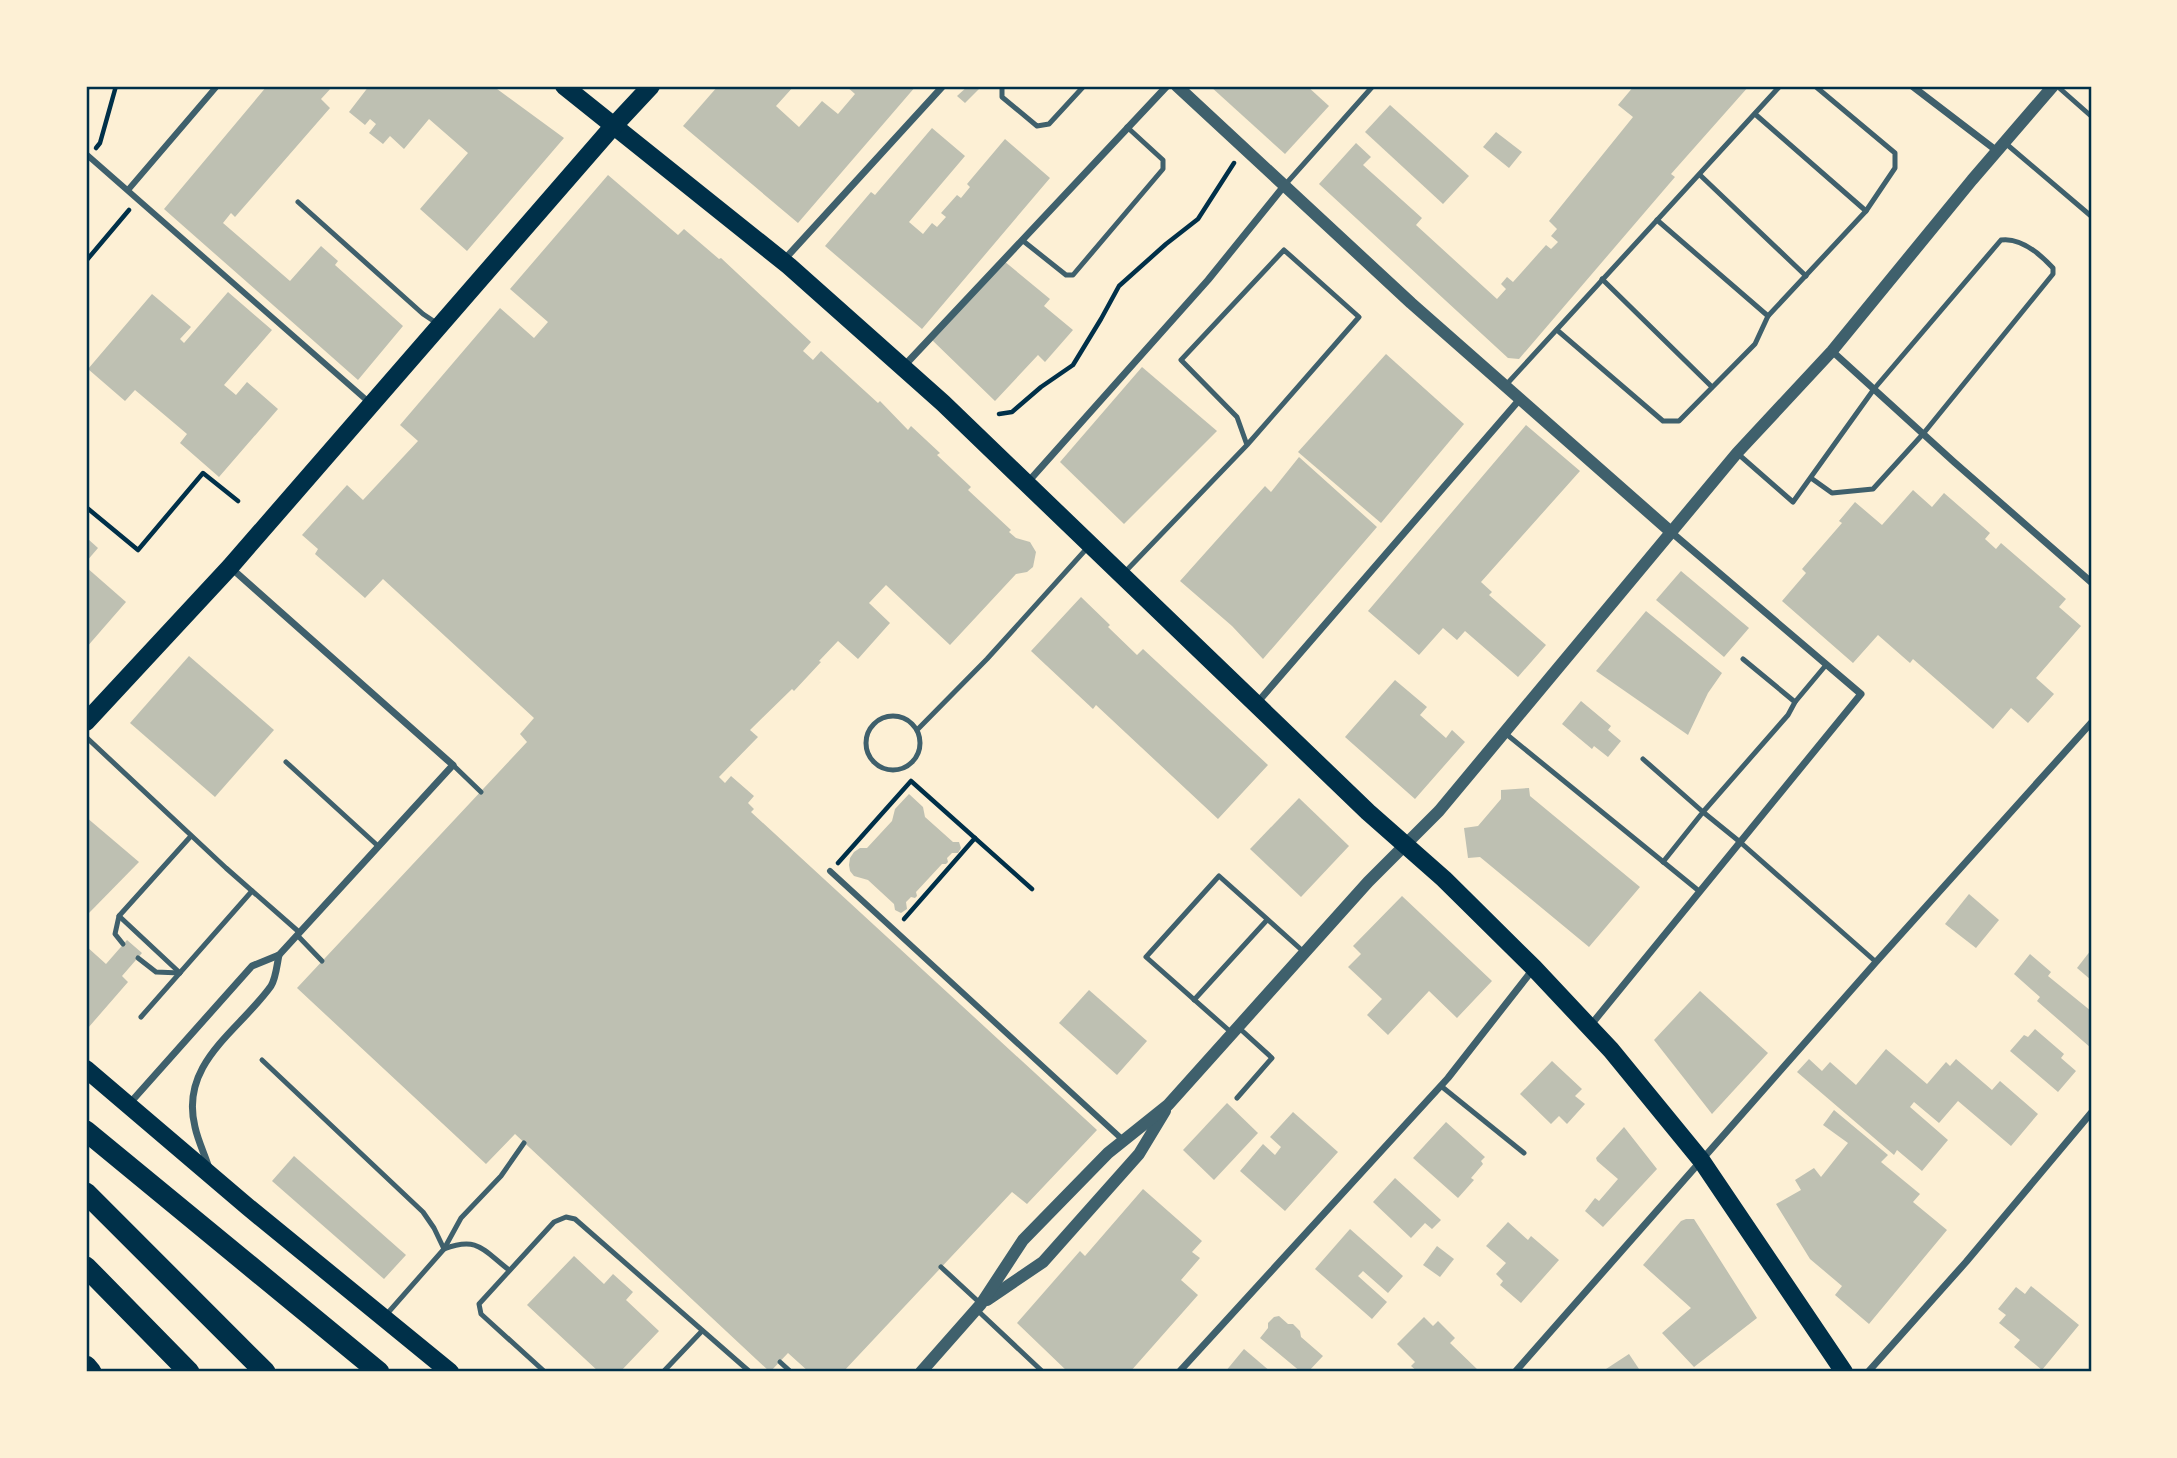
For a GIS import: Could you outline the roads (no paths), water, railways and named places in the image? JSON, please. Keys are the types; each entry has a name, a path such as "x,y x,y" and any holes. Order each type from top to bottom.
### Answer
{"highway":[{"path":"86,1131 379,1372"},
{"path":"86,1193 265,1372"},
{"path":"86,1267 189,1372"},
{"path":"86,1366 91,1372"}],"main road":[{"path":"564,86 783,261 903,367 971,429 1368,812 1444,879 1534,968 1650,1096 1701,1160 1844,1372"},
{"path":"86,722 230,567 614,125 651,86"},
{"path":"86,1069 212,1177 450,1372"}],"street":[{"path":"128,190 217,86"},
{"path":"783,261 943,86"},
{"path":"903,367 1167,86"},
{"path":"1177,86 1505,386 1861,694 1589,1026"},
{"path":"1912,86 2000,147"},
{"path":"921,1372 979,1306 1023,1240 1108,1153 1168,1105 1368,881 1439,811 1738,453 1832,351 2000,147 2055,86"},
{"path":"88,156 372,405"},
{"path":"1027,484 1208,280 1284,186"},
{"path":"1832,351 2091,582"},
{"path":"1256,704 1520,399"},
{"path":"128,1105 252,966 279,955 453,765 230,567"},
{"path":"1515,1372 1876,962 2091,723"},
{"path":"830,871 1124,1140"},
{"path":"212,1177 195,1127 193,1097 197,1078 211,1053 272,984 279,955"},
{"path":"1179,1372 1441,1086 1534,968"},
{"path":"979,1306 1043,1262 1139,1154 1168,1105"},
{"path":"1868,1372 1993,1231 2091,1113"}],"lane":[{"path":"1002,86 1002,97 1037,126 1049,124 1084,86"},
{"path":"1284,186 1373,86"},
{"path":"1505,386 1780,86"},
{"path":"1557,330 1663,421 1679,421 1755,344 1768,316 1866,211 1895,168 1895,153 1815,86"},
{"path":"2055,86 2091,116"},
{"path":"1755,114 1866,211"},
{"path":"1022,240 1066,275 1073,275 1164,169 1163,160 1127,127"},
{"path":"2000,147 2091,216"},
{"path":"1700,175 1806,275"},
{"path":"298,202 423,314 441,326"},
{"path":"1657,220 1768,316"},
{"path":"1738,453 1793,502 1874,389 2001,240 2010,238 2020,241 2053,268 2053,274 1923,434 1873,489 1832,493 1811,478"},
{"path":"1121,576 1247,444 1359,317 1284,250 1181,360 1237,417 1247,444"},
{"path":"1602,279 1712,387"},
{"path":"917,730 987,659 1090,546"},
{"path":"1743,659 1795,702"},
{"path":"1663,862 1788,715 1795,702 1826,665"},
{"path":"885,716 904,718 917,730 920,746 913,761 906,766 890,770 881,768 868,755 866,736 870,727 885,716"},
{"path":"1505,733 1699,891"},
{"path":"86,737 298,933 322,961"},
{"path":"1643,760 1876,962"},
{"path":"286,762 378,846"},
{"path":"453,765 481,792"},
{"path":"123,944 116,934 119,916 191,836"},
{"path":"1237,1098 1272,1058 1194,1000 1146,957 1219,876 1304,953"},
{"path":"141,1017 252,891"},
{"path":"119,916 180,973"},
{"path":"1194,1000 1267,919"},
{"path":"138,958 156,972 180,973"},
{"path":"262,1060 423,1212 435,1228 444,1249"},
{"path":"1441,1086 1524,1153"},
{"path":"384,1318 444,1249 461,1218 501,1176 524,1143"},
{"path":"545,1372 481,1314 479,1304 554,1222 566,1217 575,1219 750,1372"},
{"path":"444,1249 461,1243 473,1243 509,1270"},
{"path":"942,1267 1043,1372"},
{"path":"663,1372 702,1332"},
{"path":"780,1362 790,1372"}]}
